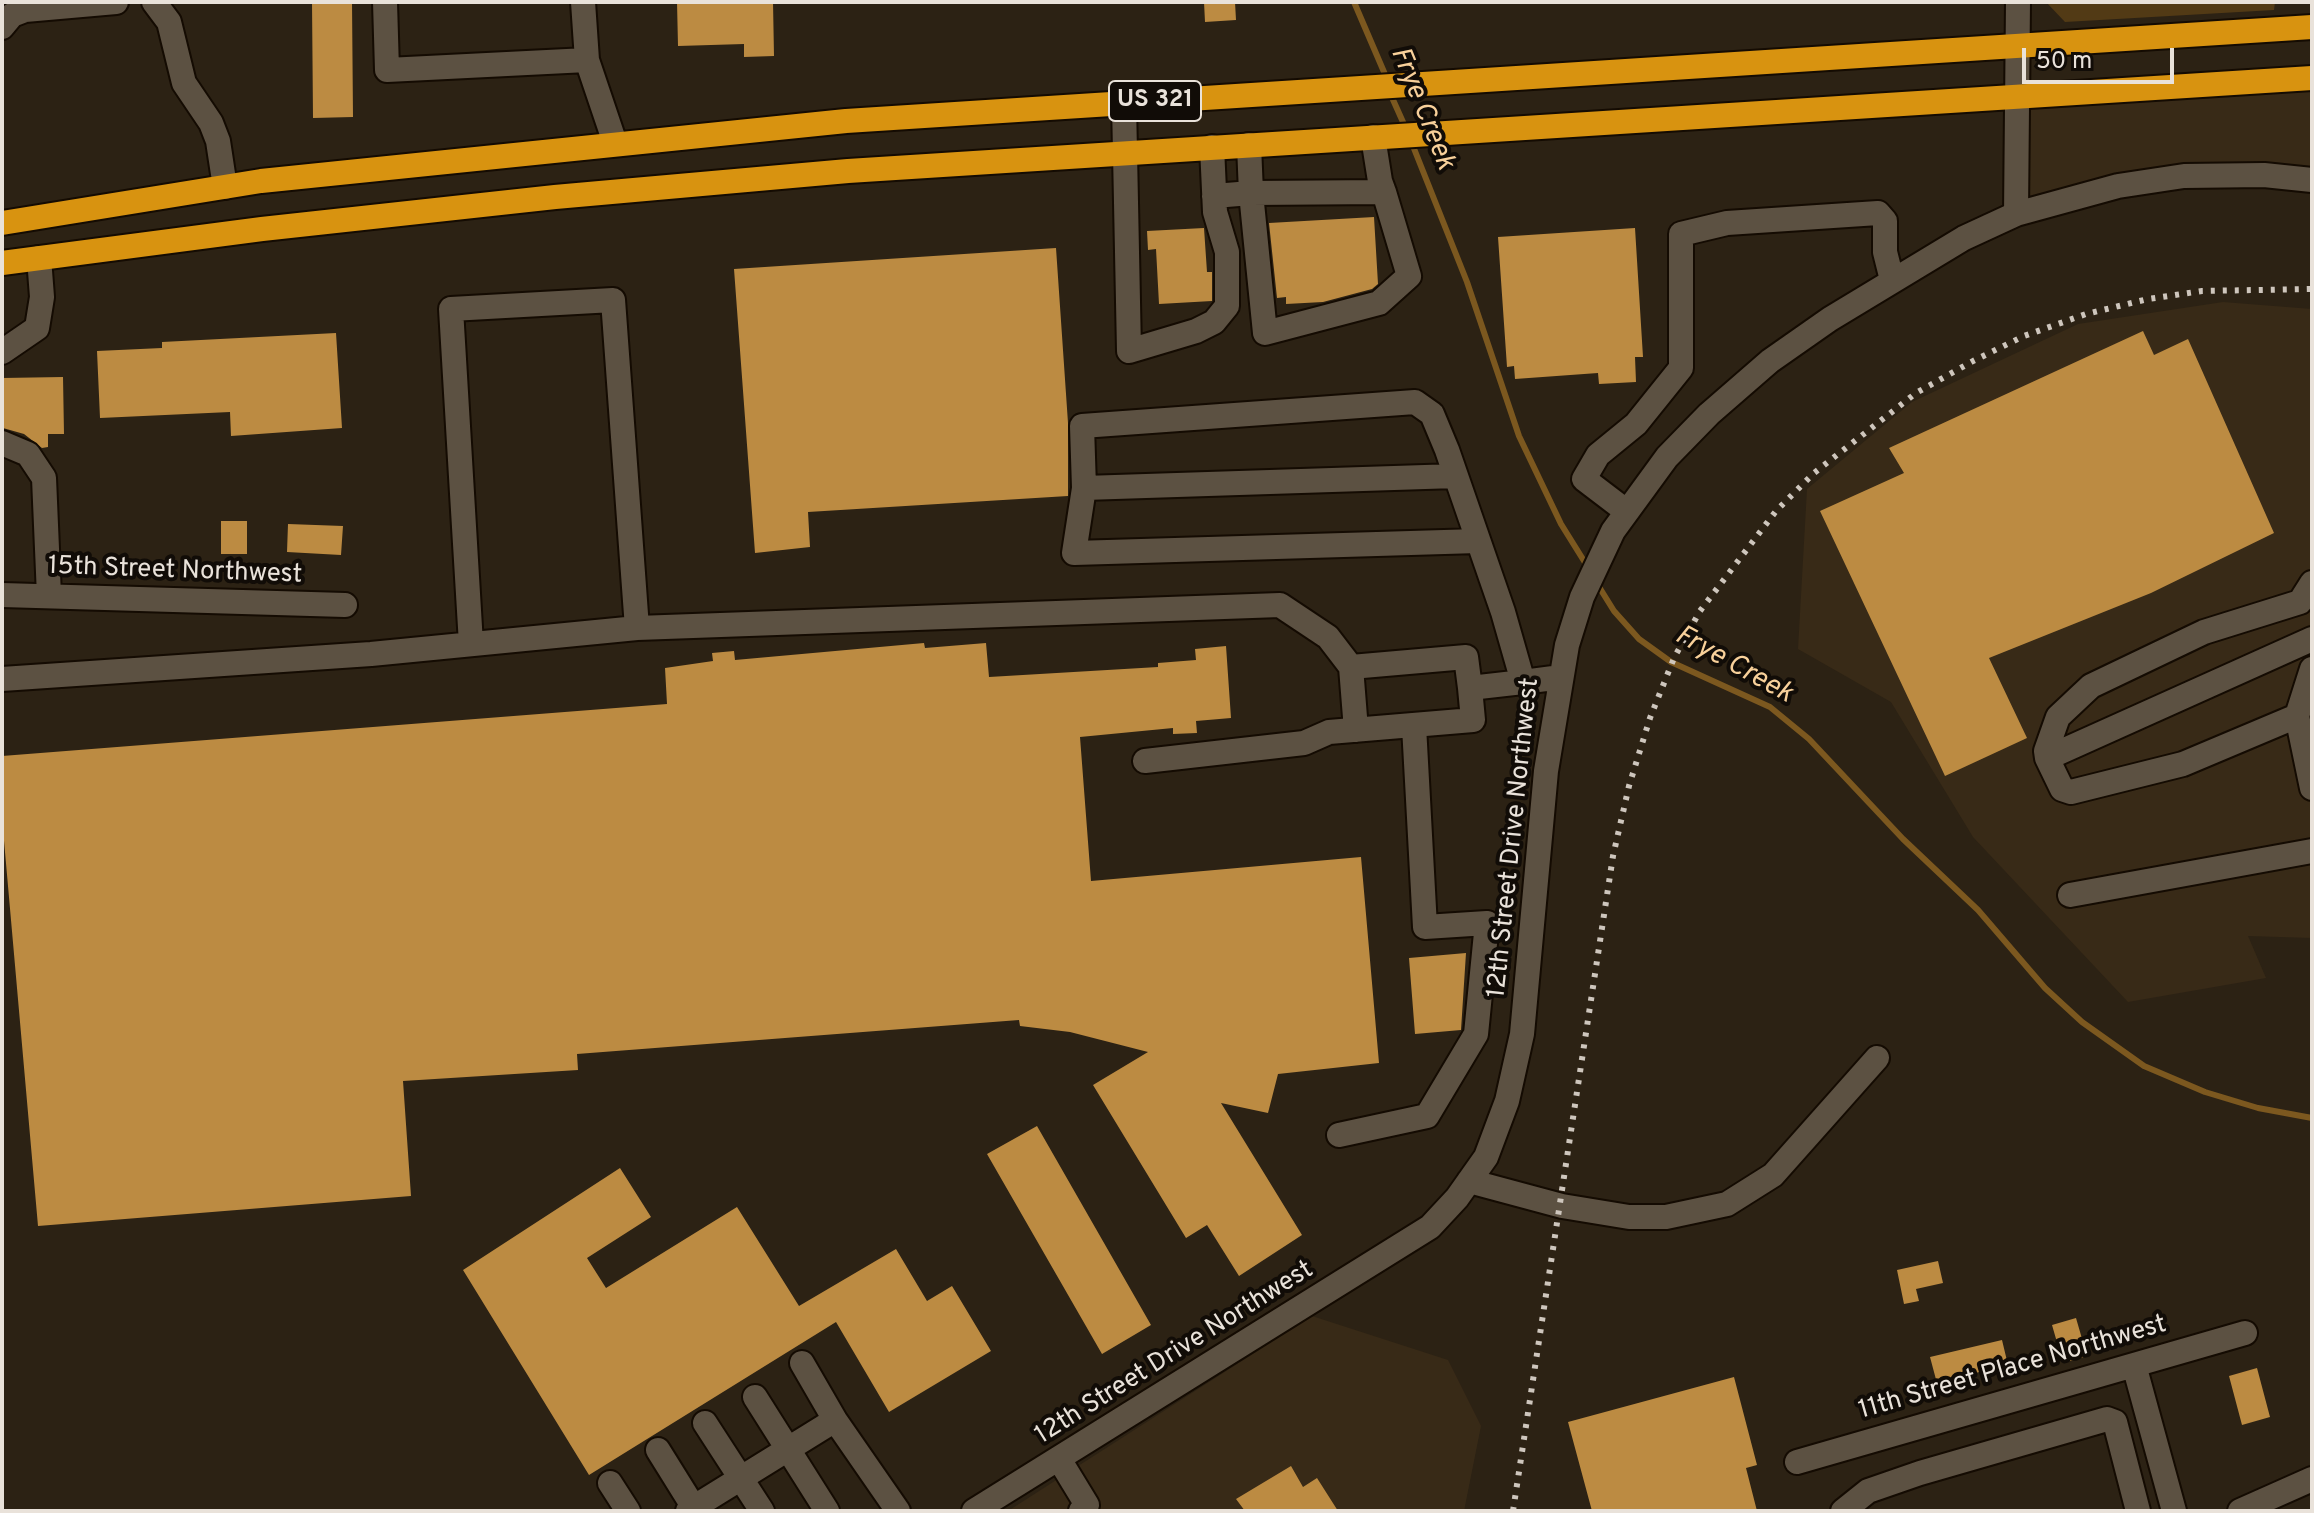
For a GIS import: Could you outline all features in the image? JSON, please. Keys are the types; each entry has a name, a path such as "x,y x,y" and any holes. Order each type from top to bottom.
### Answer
{"highway":[{"name":"US 321","path":"2,223 225,187 615,143 846,121 2312,27"},
{"name":"US 321","path":"2,263 262,229 555,197 1212,147 2016,99 2312,78"}],"street":[{"path":"2,27 12,15 25,10 116,2"},
{"path":"154,2 169,22 184,83 211,123 218,141 225,187"},
{"path":"385,2 387,70 587,60"},
{"path":"583,2 587,60 615,143"},
{"path":"2016,214 2018,2"},
{"path":"1124,103 1129,351 1196,331 1214,322 1227,306 1227,252 1215,212 1212,147"},
{"path":"1249,145 1265,333 1379,303 1409,276 1384,192 1373,137"},
{"name":"12th Street Drive Northwest","path":"974,1511 1404,1245 1430,1227 1486,1157 1507,1101 1522,1034 1546,771 1561,677 1582,597 1604,550 1626,511 1667,457 1739,387 1830,319 1964,238 2016,214 2118,186 2184,176 2264,175 2312,180"},
{"path":"1214,196 1384,192"},
{"path":"1626,511 1584,479 1598,455 1636,424 1681,368 1681,234 1727,223 1878,213 1885,221 1885,252 1892,280"},
{"path":"2,352 37,328 42,297 39,258"},
{"path":"471,644 451,309 613,300 637,628"},
{"path":"1478,541 1074,553 1084,488 1082,426 1415,402 1432,414 1456,476 1478,541 1523,682"},
{"path":"2,443 28,454 44,478 49,596"},
{"path":"1084,488 1456,476"},
{"path":"2297,716 2183,764 2071,792 2062,789 2047,758 2046,751 2058,717 2091,686 2204,632 2306,592 2312,629"},
{"name":"15th Street Northwest","path":"2,595 345,605"},
{"path":"2,679 471,644 637,628 1280,605 1328,637 1351,667 1356,730"},
{"path":"2047,758 2312,639"},
{"path":"1145,761 1304,743 1329,732 1473,720 1466,657 1351,667"},
{"path":"2312,669 2297,716 2312,788"},
{"path":"1470,688 1561,677"},
{"path":"1339,1135 1427,1116 1476,1034 1487,923 1425,927 1414,726"},
{"path":"2070,895 2312,851"},
{"path":"1469,1181 1562,1206 1629,1217 1666,1217 1727,1204 1773,1175 1877,1058"},
{"name":"11th Street Place Northwest","path":"1797,1462 2245,1333"},
{"path":"802,1363 835,1420 898,1511"},
{"path":"2134,1365 2174,1511"},
{"path":"755,1397 827,1511"},
{"path":"1843,1511 1868,1491 2107,1419 2115,1422 2138,1511"},
{"path":"658,1450 693,1510 835,1420"},
{"path":"705,1423 762,1511"},
{"path":"1059,1459 1087,1505 1081,1511"},
{"path":"2240,1511 2312,1479"},
{"path":"610,1483 628,1511"}],"shaded area":[{"path":"2046,2 2275,2 2274,10 2065,22"},
{"path":"2312,78 2312,180 2264,175 2016,214 2016,99"},
{"path":"2223,302 2312,309 2312,938 2248,936 2266,978 2128,1002 1973,837 1891,702 1798,649 1807,489 1912,402 2078,324"},
{"path":"1312,1316 1448,1360 1481,1426 1464,1511 1008,1511"}],"building":[{"path":"312,2 352,2 353,117 313,118"},
{"path":"677,2 773,2 774,56 744,57 744,44 678,46"},
{"path":"1204,2 1235,2 1236,20 1205,22"},
{"path":"1374,217 1378,284 1372,289 1323,302 1286,304 1286,297 1277,298 1269,223"},
{"path":"1204,228 1207,272 1212,272 1212,301 1159,304 1156,249 1148,250 1147,231"},
{"path":"1635,228 1643,357 1635,357 1636,382 1599,384 1598,373 1515,379 1514,366 1507,367 1498,237"},
{"path":"1056,248 1068,423 1068,496 808,512 810,547 755,553 734,269"},
{"path":"2143,331 2154,355 2188,339 2274,533 2151,593 1989,658 2027,738 1945,776 1820,511 1904,473 1889,448"},
{"path":"336,333 342,428 231,436 230,412 100,418 97,351 162,348 162,342"},
{"path":"63,377 64,434 48,434 48,447 42,448 24,434 3,428 2,378"},
{"path":"221,521 247,521 247,554 221,554"},
{"path":"288,524 343,526 341,555 287,552"},
{"path":"924,643 925,648 986,643 989,677 1158,667 1158,663 1196,660 1195,649 1226,646 1231,718 1196,721 1197,733 1173,734 1173,728 1080,737 1091,881 1361,857 1379,1063 1278,1074 1268,1113 1221,1103 1302,1235 1239,1276 1207,1225 1186,1238 1093,1085 1148,1052 1070,1032 1020,1026 1019,1020 577,1054 578,1070 403,1081 411,1196 38,1226 2,818 2,756 667,704 665,668 713,661 712,653 734,651 735,660"},
{"path":"1466,953 1461,1030 1415,1034 1409,958"},
{"path":"1037,1126 1151,1325 1102,1354 987,1154"},
{"path":"620,1168 651,1217 587,1258 606,1288 737,1207 799,1306 896,1249 927,1301 952,1286 991,1351 889,1412 836,1322 589,1475 463,1270"},
{"path":"1938,1261 1943,1283 1916,1289 1919,1301 1904,1304 1897,1270"},
{"path":"2076,1318 2087,1356 2063,1363 2052,1325"},
{"path":"2002,1340 2008,1365 1963,1376 1964,1379 1938,1387 1930,1357"},
{"path":"2257,1368 2270,1417 2242,1425 2229,1376"},
{"path":"1734,1377 1757,1465 1746,1468 1757,1511 1592,1511 1568,1422"},
{"path":"1291,1466 1303,1487 1317,1478 1338,1511 1245,1511 1236,1499"}],"waterway":[{"name":"Frye Creek","path":"1354,2 1387,79"},
{"name":"Frye Creek","path":"1390,93 1407,131"},
{"name":"Frye Creek","path":"1411,141 1467,282 1519,436 1561,524 1589,569"},
{"name":"Frye Creek","path":"1596,582 1614,611 1639,639 1671,662 1770,707 1809,739 1903,839 1978,910 2045,988 2082,1022 2144,1066 2205,1092 2258,1108 2312,1118"}],"railway":[{"path":"1513,1511 1613,856 1629,786 1650,718 1674,658 1700,611 1776,511 1814,473 1916,393 1973,361 2024,336 2086,314 2148,299 2202,291 2312,289"}]}
